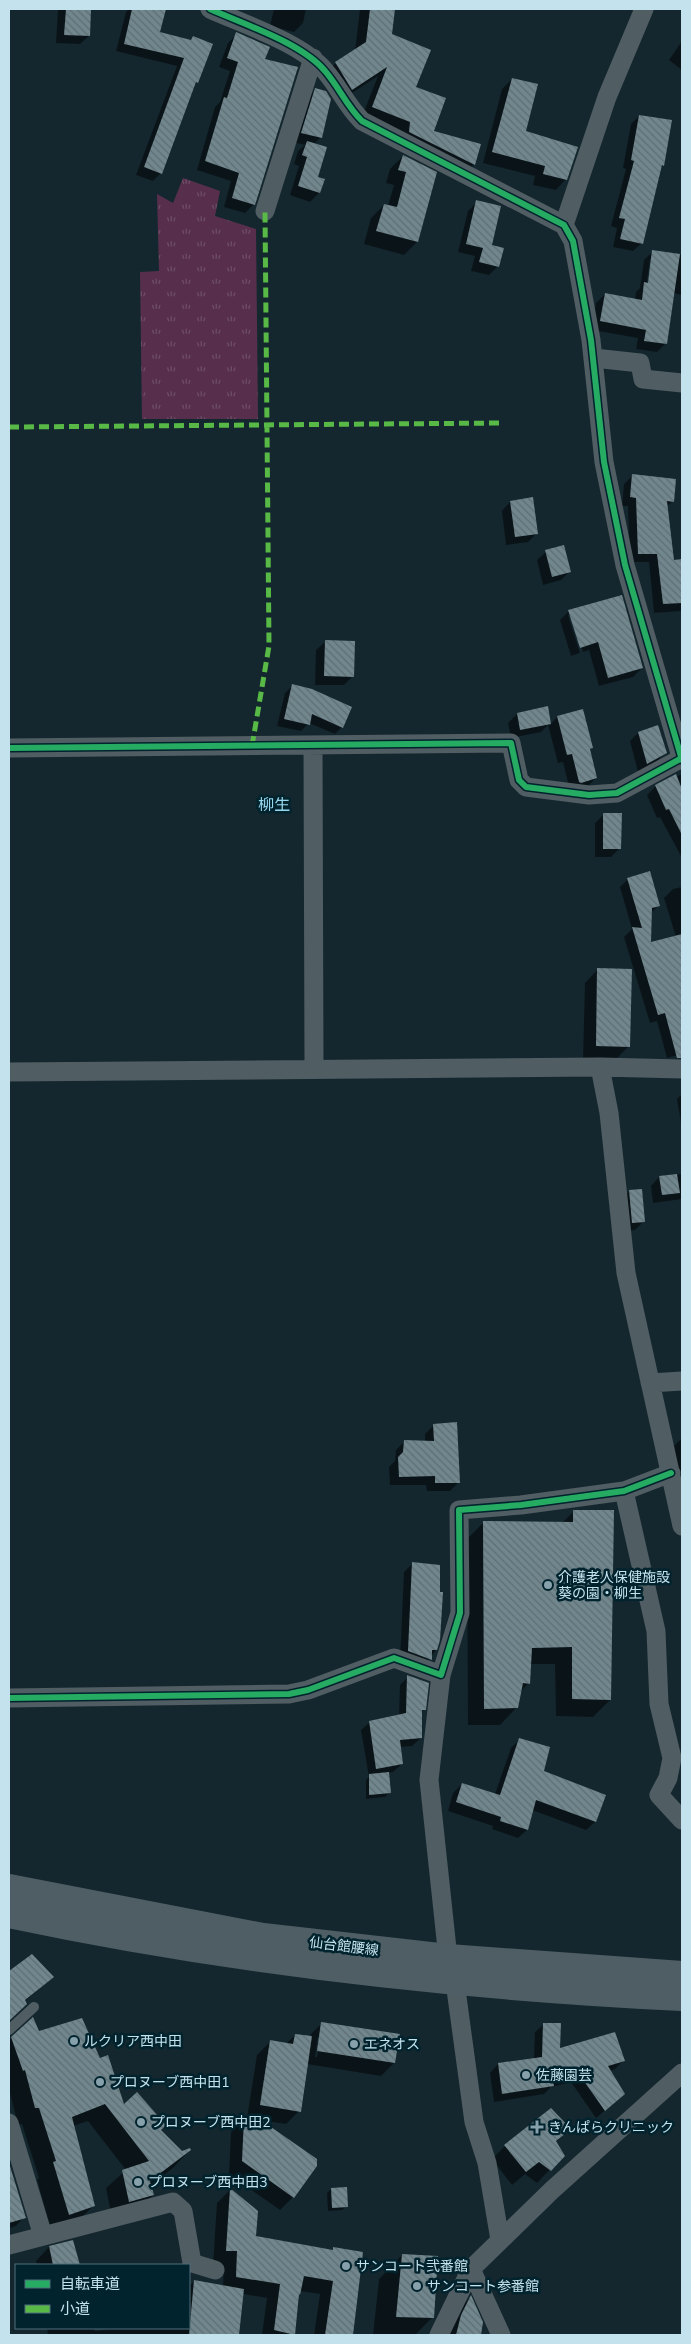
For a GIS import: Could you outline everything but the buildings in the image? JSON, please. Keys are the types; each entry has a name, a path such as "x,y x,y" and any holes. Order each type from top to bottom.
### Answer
{"main road":[{"name":"仙台館腰線","path":"9,1888 263,1937 451,1970 595,1993 682,1997"},
{"name":"仙台館腰線","path":"9,1914 75,1928 251,1958 451,1970 682,1975"}],"street":[{"path":"564,225 607,97 644,9"},
{"path":"9,748 511,742 519,780 526,787 589,796 617,793 682,759 624,565 604,462 594,358 573,241 564,225 362,121 349,108 326,71 313,58 290,45 215,10"},
{"path":"264,211 313,58"},
{"path":"594,358 640,363 643,379 682,383"},
{"path":"314,745 314,1069"},
{"path":"600,1066 609,1113 626,1273 682,1526"},
{"path":"9,1072 600,1066 682,1069"},
{"path":"650,1383 682,1380"},
{"path":"500,2240 489,2172 474,2122 451,1970 429,1780 441,1674 460,1613 459,1510 521,1505 624,1491 671,1473"},
{"path":"624,1491 656,1630 659,1704 672,1758 668,1778 659,1795 682,1820"},
{"path":"9,1698 289,1694 308,1690 394,1658 441,1674"},
{"path":"440,2335 471,2269 551,2191 682,2073"},
{"path":"9,2123 44,2236"},
{"path":"9,2245 173,2202 183,2212 192,2263 215,2270"},
{"path":"471,2269 501,2335"}],"lane":[{"path":"9,2030 34,2007"}],"green space":[{"path":"183,178 220,191 215,216 256,229 258,419 142,419 140,272 159,271 157,194 173,203"}],"marked path":[{"path":"252,746 269,646 265,211"},
{"path":"9,427 501,423"}],"cycle path":[{"path":"210,9 271,35 315,61 330,77 351,109 362,121 564,225 573,241 591,340 604,462 625,565 682,760"},
{"path":"9,748 511,743 519,780 526,787 589,795 617,793 682,758"},
{"path":"9,1698 289,1694 308,1690 394,1658 441,1675 460,1613 459,1510 521,1505 624,1491 671,1473"}],"place":[{"name":"介護老人保健施設 葵の園・柳生","path":"548,1585"},
{"name":"ルクリア西中田","path":"74,2041"},
{"name":"エネオス","path":"354,2044"},
{"name":"佐藤園芸","path":"526,2075"},
{"name":"プロヌーブ西中田1","path":"100,2082"},
{"name":"プロヌーブ西中田2","path":"141,2122"},
{"name":"きんぱらクリニック","path":"537,2127"},
{"name":"プロヌーブ西中田3","path":"138,2182"},
{"name":"サンコート弐番館","path":"346,2266"},
{"name":"サンコート参番館","path":"417,2286"}],"district":[{"name":"柳生","path":"274,804"}]}
